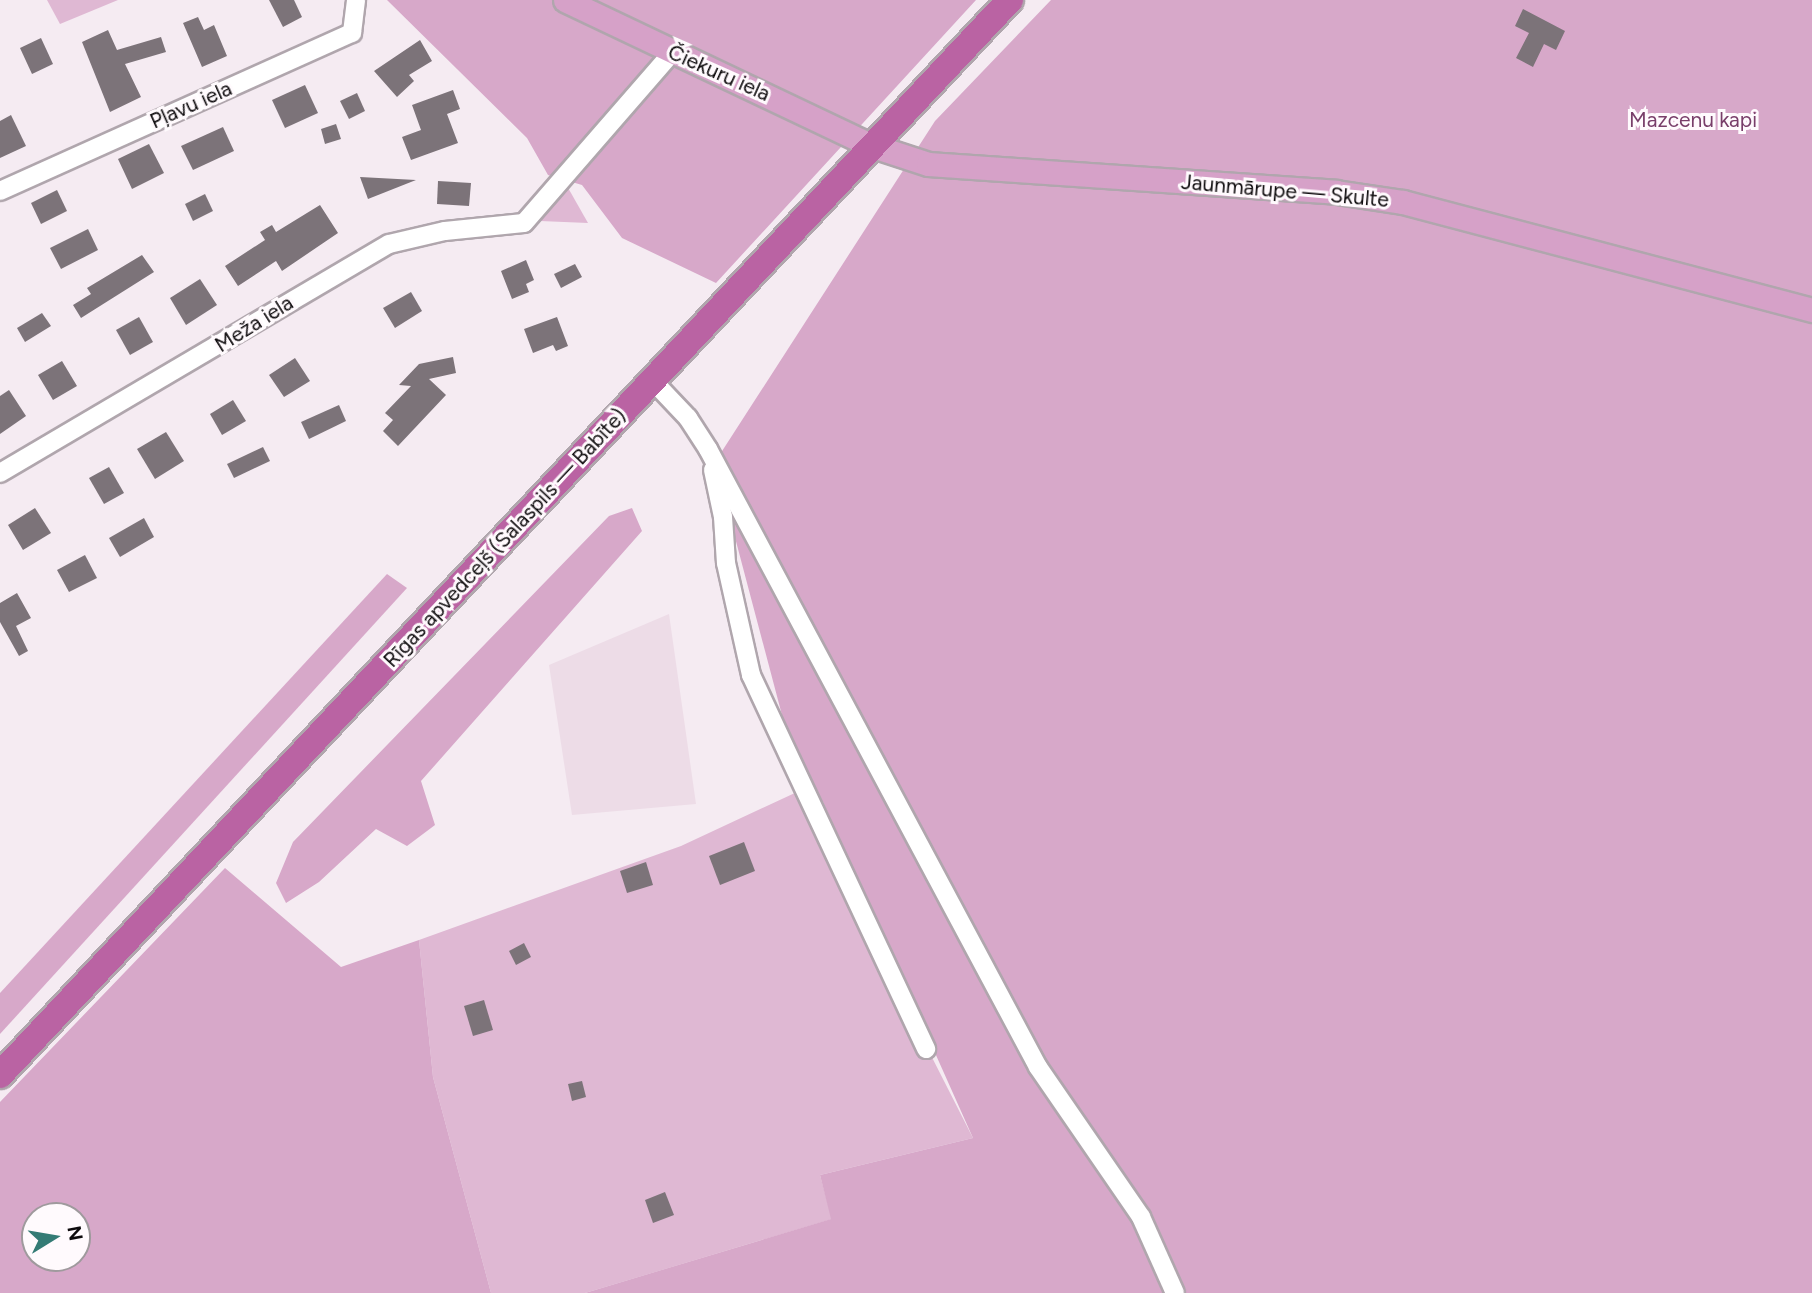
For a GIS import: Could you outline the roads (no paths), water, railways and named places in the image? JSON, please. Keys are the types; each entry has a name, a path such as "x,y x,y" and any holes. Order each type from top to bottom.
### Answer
{"highway":[{"name":"Rīgas apvedceļš (Salaspils — Babīte)","path":"0,1075 1010,0"}],"main road":[{"name":"Čiekuru iela","path":"565,0 873,146"},
{"name":"Jaunmārupe — Skulte","path":"873,146 928,164 968,170 1299,189 1403,202 1812,310"}],"street":[{"name":"Pļavu iela","path":"0,191 352,33 356,0"},
{"name":"Meža iela","path":"0,473 389,244 444,231 524,223 672,53"},
{"path":"653,380 688,418 708,449 1031,1055 1141,1217 1175,1293"},
{"path":"708,449 723,517 726,563 751,674 926,1049"}],"park label":[{"name":"Mazcenu kapi","path":"1693,120"}]}
